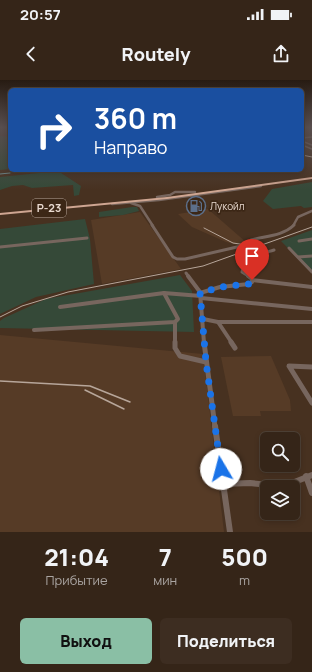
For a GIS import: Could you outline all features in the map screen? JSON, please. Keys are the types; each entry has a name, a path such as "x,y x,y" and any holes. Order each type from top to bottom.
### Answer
{"highway":[{"name":"Р-23","path":"0,213 112,204 263,185 312,177"},
{"name":"Р-23","path":"0,213 157,197 312,177"}],"street":[{"path":"112,204 145,202 222,192 231,195 231,192 233,191 263,185"},
{"path":"140,206 145,202"},
{"path":"131,203 140,206 173,257 177,259 184,259 233,247 248,246 250,244 250,240 285,231 294,226 298,217 312,211"},
{"path":"0,248 87,238"},
{"path":"299,241 311,238"},
{"path":"288,248 312,272"},
{"path":"274,250 248,259 244,263 242,272 250,276 252,280 312,287"},
{"path":"298,257 312,256"},
{"path":"186,273 201,296 206,362 230,532"},
{"path":"201,296 220,287 249,284 252,280"},
{"path":"164,293 178,319 175,322 175,348 180,356 206,362"},
{"path":"60,307 164,293 312,309"},
{"path":"203,319 218,322 312,322"},
{"path":"34,330 175,322"},
{"path":"218,322 235,348"},
{"path":"312,367 289,366 312,403"},
{"path":"224,484 250,483 279,486 287,485 309,475 312,493"}],"shaded area":[{"path":"208,209 247,243 238,245 226,242 192,227 178,214"},
{"path":"140,212 181,269 102,284 91,220"},
{"path":"0,335 203,354 224,532 0,532"},
{"path":"271,356 290,400 291,411 260,411 261,416 233,416 221,357"}],"green space":[{"path":"0,148 8,148 8,169 0,170"},
{"path":"60,172 81,186 79,195 74,196 73,185 32,188 23,185 12,186 0,190 0,177"},
{"path":"312,182 312,207 304,208 301,206 273,209 263,201 272,189"},
{"path":"137,207 139,211 123,215 99,217 99,212"},
{"path":"85,219 90,239 94,284 36,297 0,314 0,229"},
{"path":"312,230 312,273 281,241"},
{"path":"180,275 192,291 194,332 0,328 0,321 4,318 46,299"}],"waterway":[{"path":"0,174 10,173"}],"railway":[{"path":"304,155 312,157"},
{"path":"0,317 22,306 68,292 203,266 312,227"},
{"path":"204,228 233,243 253,246"},
{"path":"0,381 90,386 130,402"},
{"path":"85,390 124,409"}],"place":[{"name":"Лукойл","path":"196,206"}],"route":[{"path":"221,469 206,362 200,293 220,287 249,284 252,280"}]}
